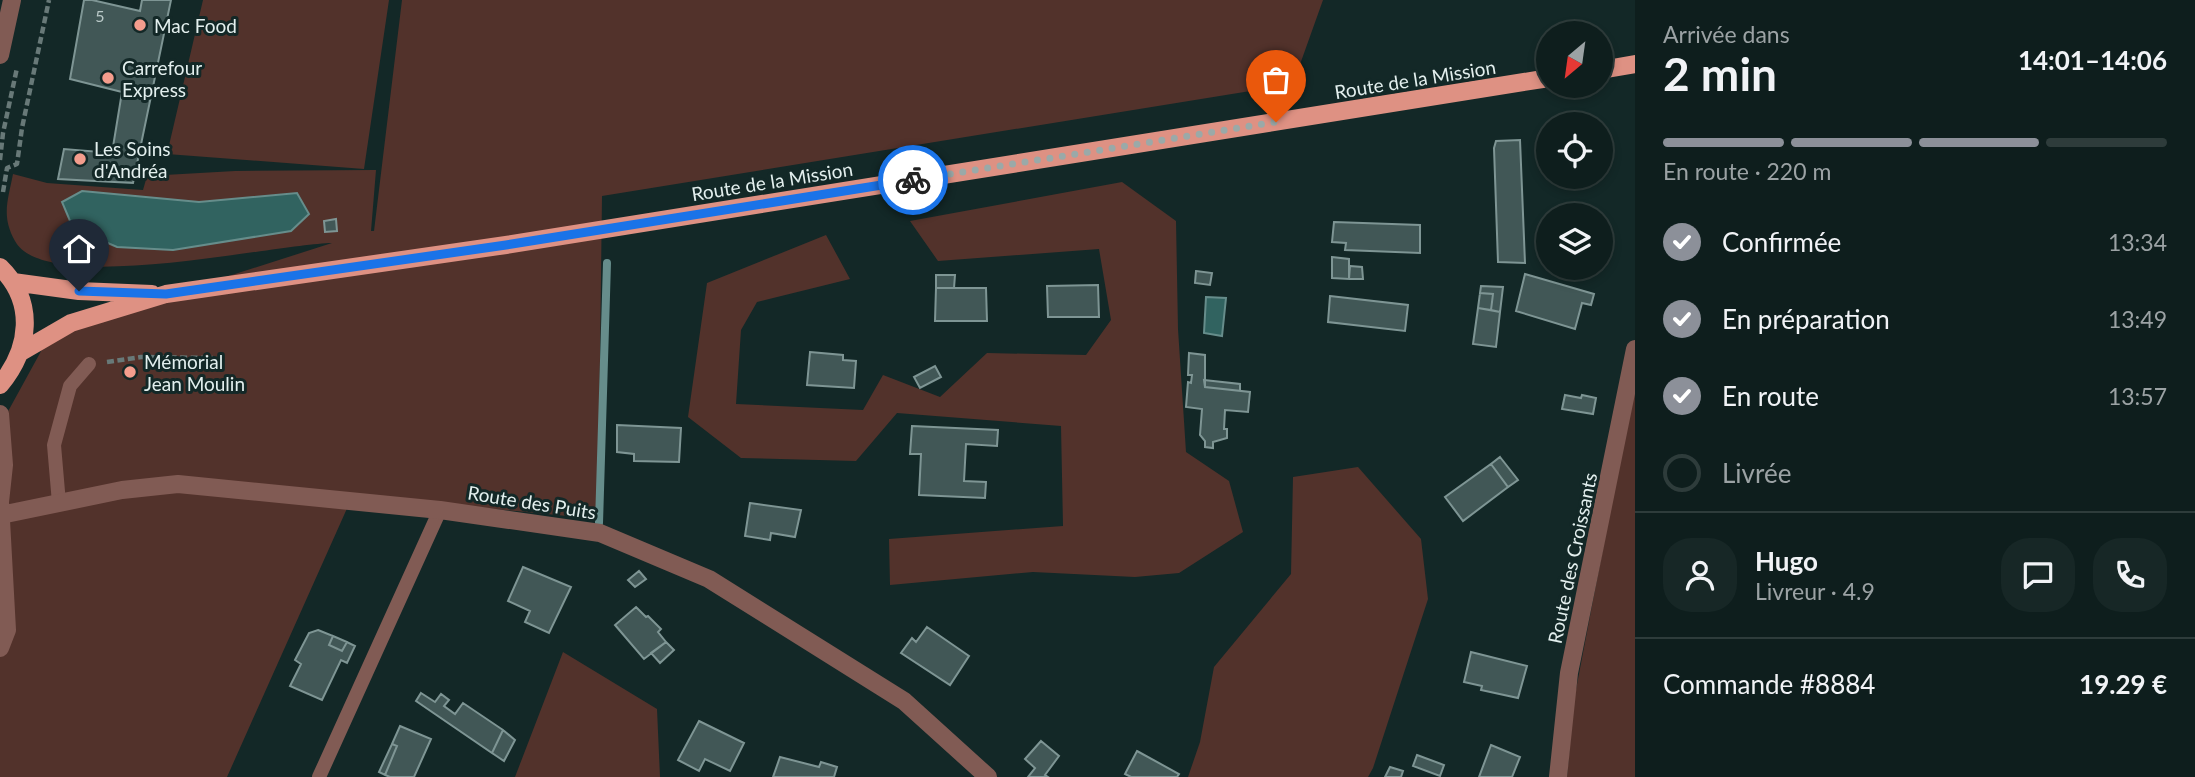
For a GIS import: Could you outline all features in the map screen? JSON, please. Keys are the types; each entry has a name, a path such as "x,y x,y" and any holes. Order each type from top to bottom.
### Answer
{"main road":[{"path":"1614,68 1635,64"},
{"name":"Route de la Mission","path":"166,294 506,245 1536,80"},
{"path":"0,267 13,282 25,316 21,352 13,370 0,385"},
{"path":"13,282 79,291 166,294"},
{"path":"21,352 71,323 166,294"}],"street":[{"path":"0,55 12,0"},
{"name":"Route des Croissants","path":"1558,777 1569,673 1635,349"},
{"path":"0,414 4,465 0,502 7,630 0,648"},
{"name":"Route des Puits","path":"1,515 122,491 178,484 440,510 600,533 709,579 904,701 988,777"}],"lane":[{"path":"59,503 54,446 70,386 89,364"},
{"path":"318,777 440,510"}],"path":[{"path":"3,192 8,169 17,164 49,0"},
{"path":"0,160 18,63"},
{"path":"89,364 141,357 213,358"}],"shaded area":[{"path":"203,0 389,0 364,169 167,154"},
{"path":"402,0 1323,0 1293,84 602,196 598,519 353,495 227,777 0,777 0,426 51,333 332,243 163,263 113,267 69,265 35,257 15,241 7,216 13,174 47,183 143,190 147,176 235,171 376,170 371,231 374,231","holes":["83,191 199,202 297,193 73,228"]},
{"path":"1122,182 1176,221 1178,329 1186,452 1229,481 1243,532 1179,573 1135,577 1033,572 890,585 889,539 1063,526 1061,426 897,413 856,461 741,458 688,417 707,283 826,235 850,279 757,302 741,330 736,404 863,410 883,375 940,397 987,353 1086,355 1111,320 1099,249 938,261 910,221"},
{"path":"1635,381 1635,777 1567,777 1574,700"},
{"path":"1358,467 1421,539 1428,599 1373,768 1368,777 1188,777 1200,742 1214,667 1291,574 1293,477"},
{"path":"563,652 657,709 660,777 515,777"}],"water":[{"path":"82,191 199,202 297,193 309,214 291,231 173,250 117,247 73,228 62,202"},
{"path":"1206,297 1226,298 1222,336 1204,333"}],"building":[{"path":"84,0 140,11 142,0 171,0 133,183 58,179 64,149 112,153 122,92 70,79"},
{"path":"1520,140 1525,263 1498,262 1494,148 1496,141"},
{"path":"336,219 337,231 325,232 324,221"},
{"path":"1334,222 1420,225 1420,253 1345,250 1346,243 1332,242"},
{"path":"1332,257 1349,259 1349,279 1332,278"},
{"path":"1350,266 1362,267 1363,279 1349,279"},
{"path":"1196,271 1212,273 1210,285 1195,283"},
{"path":"1525,274 1536,277 1536,280 1546,280 1594,294 1591,305 1582,303 1575,329 1516,311"},
{"path":"936,275 955,275 954,288 936,288"},
{"path":"1098,285 1099,317 1048,317 1047,286"},
{"path":"1481,286 1503,287 1500,312 1491,310 1493,294 1480,293"},
{"path":"936,288 986,288 987,321 935,321"},
{"path":"1480,293 1493,294 1491,310 1478,308"},
{"path":"1330,296 1408,305 1405,331 1328,322"},
{"path":"1478,308 1500,312 1496,347 1473,344"},
{"path":"810,352 843,355 843,360 856,361 854,388 807,385"},
{"path":"1189,353 1205,355 1205,387 1250,392 1248,412 1225,410 1224,429 1227,429 1227,438 1213,442 1213,448 1205,447 1205,441 1200,435 1202,409 1186,407 1188,382 1191,383 1192,375 1188,375"},
{"path":"935,366 941,377 920,388 914,377"},
{"path":"1204,380 1240,384 1240,391 1205,387"},
{"path":"1565,395 1596,398 1593,414 1562,409"},
{"path":"617,425 681,428 679,462 634,461 634,454 617,452"},
{"path":"912,426 998,430 997,446 966,444 964,481 986,482 985,498 919,495 921,454 910,454"},
{"path":"1500,457 1518,480 1508,487 1491,464"},
{"path":"1491,464 1508,487 1463,521 1445,497"},
{"path":"750,503 801,510 795,537 771,533 770,540 745,536"},
{"path":"523,567 571,587 549,633 525,622 530,611 508,601"},
{"path":"639,571 646,579 635,587 628,580"},
{"path":"636,607 661,629 658,632 666,642 644,659 615,625"},
{"path":"927,627 969,656 950,685 901,653 912,638 916,642"},
{"path":"318,630 333,636 329,645 342,651 347,642 355,646 347,663 341,660 322,700 290,686 301,664 295,660 309,633"},
{"path":"333,636 347,642 342,651 329,645"},
{"path":"666,642 674,650 660,663 651,653"},
{"path":"1471,652 1527,666 1518,698 1481,690 1482,686 1464,682"},
{"path":"421,693 435,702 441,694 449,700 444,706 455,714 463,703 503,730 492,753 416,701"},
{"path":"699,721 744,743 730,771 705,759 699,771 678,760"},
{"path":"400,726 431,739 414,777 385,775 397,746 392,744"},
{"path":"503,730 515,740 504,761 492,753"},
{"path":"1041,741 1059,756 1045,775 1048,777 1028,777 1035,768 1025,759"},
{"path":"392,744 397,746 385,775 379,772"},
{"path":"1491,745 1520,757 1512,777 1479,777"},
{"path":"1137,751 1179,774 1177,777 1131,777 1125,774"},
{"path":"1417,755 1444,765 1440,776 1413,766"},
{"path":"780,757 819,767 821,762 837,767 834,777 773,777"},
{"path":"1390,767 1403,771 1401,777 1385,777"}],"waterway":[{"path":"599,523 607,263"}],"way so far":[{"path":"913,180 1276,122"}],"place":[{"name":"Mac Food","path":"140,25"},
{"name":"Carrefour Express","path":"108,78"},
{"name":"Les Soins d'Andréa","path":"80,159"},
{"name":"Mémorial Jean Moulin","path":"130,372"}],"route":[{"path":"79,291 166,294 506,245 913,180"}]}
